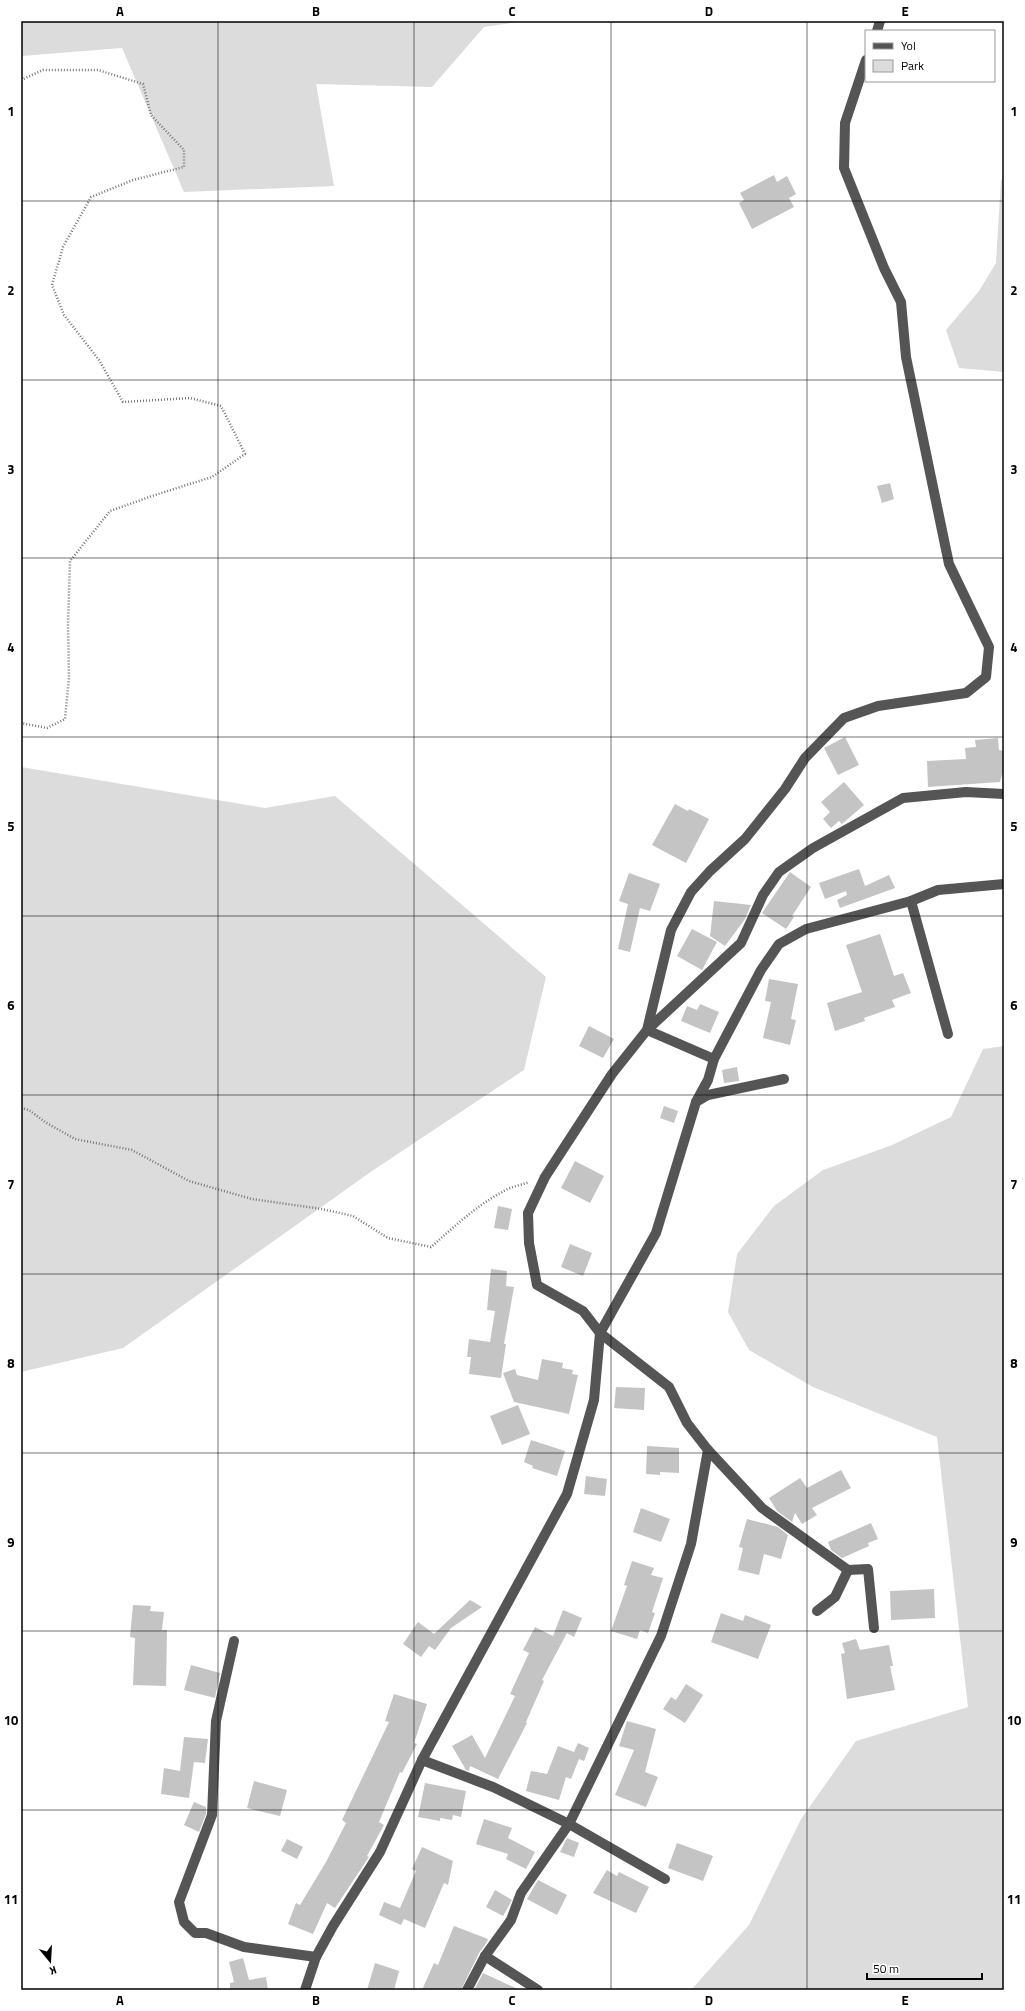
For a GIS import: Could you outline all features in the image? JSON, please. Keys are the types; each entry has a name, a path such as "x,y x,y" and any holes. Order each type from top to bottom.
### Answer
{"street":[{"path":"647,1030 671,930 691,892 710,871 745,839 785,789 805,758 844,718 878,706 966,693 986,677 989,647 949,564 906,357 901,302 884,268 844,168 845,123 865,63"},
{"path":"874,1628 868,1570 848,1570 762,1508 708,1450 687,1423 669,1387 600,1333 583,1311 537,1285 529,1243 528,1213 545,1177 612,1074 647,1030 741,943 763,895 779,872 813,848 903,798 966,792 1004,794"},
{"path":"305,1990 316,1957 333,1926 380,1852 422,1760 567,1494 594,1400 600,1333 656,1232 696,1102 708,1080 714,1059 761,970 779,944 806,929 911,901 938,890 1004,884"},
{"path":"911,901 948,1034"},
{"path":"647,1030 714,1059"},
{"path":"696,1102 708,1095 784,1079"},
{"path":"467,1990 485,1956 511,1920 522,1893 569,1824 661,1636 691,1544 708,1450"},
{"path":"817,1611 835,1597 848,1570"},
{"path":"234,1641 216,1721 212,1815 180,1902 184,1922 195,1933 206,1933 244,1947 316,1957"},
{"path":"422,1760 493,1787 569,1824 665,1879"},
{"path":"485,1956 538,1990"}],"path":[{"path":"21,80 43,70 98,70 143,84 151,115 184,150 184,167 134,180 91,197 63,246 52,285 64,315 99,360 123,402 190,398 221,406 246,454 212,477 154,494 110,510 70,561 68,624 69,677 65,719 47,728 21,723"},
{"path":"21,1108 29,1110 45,1122 75,1139 132,1150 190,1180 252,1199 322,1209 353,1216 388,1238 432,1247 462,1220 487,1201 506,1190 545,1177"}],"green space":[{"path":"21,21 526,21 484,27 432,87 316,84 334,186 184,192 122,48 21,56"},
{"path":"1004,179 1004,372 959,368 946,330 979,291 996,263 1001,180"},
{"path":"21,767 265,808 335,796 546,977 524,1070 372,1171 123,1348 21,1372"},
{"path":"1004,1046 1004,1990 691,1990 749,1925 801,1819 856,1741 968,1707 937,1437 813,1387 749,1350 728,1312 737,1254 774,1206 823,1170 892,1145 951,1117 983,1049"}],"building":[{"path":"774,175 777,182 787,176 796,194 789,198 794,207 752,229 739,203 744,200 740,193"},
{"path":"890,483 894,499 882,503 877,486"},
{"path":"845,737 859,765 838,775 824,748"},
{"path":"998,738 999,750 1004,751 1004,767 1000,782 928,787 927,761 966,759 965,748 976,747 975,740"},
{"path":"844,782 864,805 842,824 839,821 831,828 823,819 830,812 821,802"},
{"path":"675,804 709,819 686,863 652,845"},
{"path":"859,869 865,886 889,875 895,888 840,908 837,900 847,895 846,891 825,899 819,883"},
{"path":"790,872 811,887 792,916 794,917 786,929 762,913"},
{"path":"629,873 660,884 650,911 640,908 630,952 618,949 628,904 619,901"},
{"path":"714,901 751,905 745,919 725,946 710,936"},
{"path":"692,929 717,942 702,970 677,956"},
{"path":"880,934 894,976 903,973 911,993 892,1000 895,1007 864,1018 865,1021 835,1031 827,1003 862,992 846,945"},
{"path":"769,979 798,984 791,1019 796,1020 790,1045 763,1038 771,1002 765,1001"},
{"path":"700,1004 719,1012 710,1033 681,1021 687,1006 697,1010"},
{"path":"589,1026 614,1039 603,1058 579,1046"},
{"path":"737,1067 739,1081 724,1083 722,1070"},
{"path":"664,1106 678,1111 674,1123 660,1118"},
{"path":"575,1161 604,1176 590,1203 561,1188"},
{"path":"498,1206 512,1209 508,1230 494,1228"},
{"path":"570,1244 592,1253 583,1276 561,1267"},
{"path":"491,1269 507,1271 506,1286 514,1287 504,1344 506,1344 501,1378 469,1374 471,1357 467,1357 469,1339 490,1342 495,1311 487,1310"},
{"path":"542,1359 563,1363 562,1368 573,1370 572,1374 578,1375 569,1414 514,1402 503,1373 515,1369 517,1375 538,1380"},
{"path":"616,1387 645,1388 644,1410 614,1408"},
{"path":"518,1405 530,1434 502,1445 490,1416"},
{"path":"531,1440 565,1451 557,1476 532,1468 533,1466 524,1462"},
{"path":"647,1446 679,1448 679,1473 660,1472 660,1475 646,1474"},
{"path":"841,1470 851,1488 812,1508 817,1515 802,1524 795,1513 792,1522 777,1511 769,1498 800,1478 807,1488"},
{"path":"586,1476 607,1479 605,1496 584,1494"},
{"path":"641,1508 670,1519 661,1542 633,1532"},
{"path":"747,1519 778,1527 788,1535 781,1559 764,1554 759,1575 738,1570 743,1548 739,1547"},
{"path":"871,1523 878,1539 868,1543 869,1546 842,1558 831,1550 828,1542"},
{"path":"632,1561 654,1568 651,1575 663,1578 652,1612 655,1613 648,1633 640,1630 637,1639 611,1631 627,1586 624,1585"},
{"path":"934,1589 935,1618 891,1620 890,1591"},
{"path":"470,1600 482,1607 451,1628 435,1650 429,1646 421,1657 403,1644 418,1622 434,1634"},
{"path":"133,1605 151,1606 150,1611 164,1612 162,1630 167,1630 166,1686 133,1685 135,1638 130,1637"},
{"path":"563,1610 582,1618 574,1637 567,1633 542,1680 544,1681 526,1722 527,1723 498,1779 470,1766 469,1771 466,1770 452,1746 472,1735 485,1758 515,1696 510,1694 529,1653 523,1650 535,1627 553,1636"},
{"path":"721,1613 743,1621 745,1615 771,1625 758,1659 711,1642"},
{"path":"856,1639 860,1650 889,1645 893,1666 890,1666 895,1690 847,1699 841,1654 845,1653 842,1643"},
{"path":"191,1665 220,1673 215,1698 184,1690"},
{"path":"686,1684 703,1695 685,1723 663,1709 671,1697 676,1700"},
{"path":"394,1694 427,1704 414,1743 417,1744 402,1773 400,1772 379,1822 384,1825 367,1856 369,1857 335,1908 327,1903 313,1934 288,1924 296,1903 300,1905 326,1862 346,1823 342,1820 389,1722 385,1721"},
{"path":"627,1721 656,1729 645,1772 658,1777 646,1807 615,1795 634,1750 619,1746"},
{"path":"184,1737 208,1739 205,1763 194,1762 189,1798 161,1794 164,1768 180,1771"},
{"path":"578,1743 589,1748 584,1761 579,1759 571,1779 566,1777 559,1800 526,1791 531,1771 547,1774 558,1746 574,1752"},
{"path":"254,1781 287,1790 280,1816 247,1808"},
{"path":"425,1783 466,1791 461,1817 453,1815 452,1820 440,1818 440,1821 418,1817"},
{"path":"194,1802 206,1807 206,1814 199,1832 184,1825"},
{"path":"484,1819 512,1828 508,1838 535,1852 526,1869 506,1859 508,1854 476,1844"},
{"path":"567,1838 579,1843 574,1857 560,1852"},
{"path":"287,1839 303,1847 297,1859 281,1851"},
{"path":"677,1843 713,1856 703,1881 668,1868"},
{"path":"422,1847 453,1861 448,1885 444,1883 425,1928 404,1919 401,1925 379,1915 384,1902 400,1908 416,1871 412,1869"},
{"path":"607,1870 617,1876 619,1872 649,1887 636,1913 593,1893"},
{"path":"538,1880 567,1895 557,1915 527,1899"},
{"path":"495,1890 512,1900 503,1916 486,1907"},
{"path":"454,1926 488,1939 487,1942 479,1953 461,1990 422,1990 434,1963 438,1965"},
{"path":"243,1958 249,1980 266,1977 268,1990 230,1990 230,1983 234,1982 229,1962"},
{"path":"375,1963 399,1971 394,1990 367,1990"},
{"path":"483,1973 520,1990 474,1990"}]}
